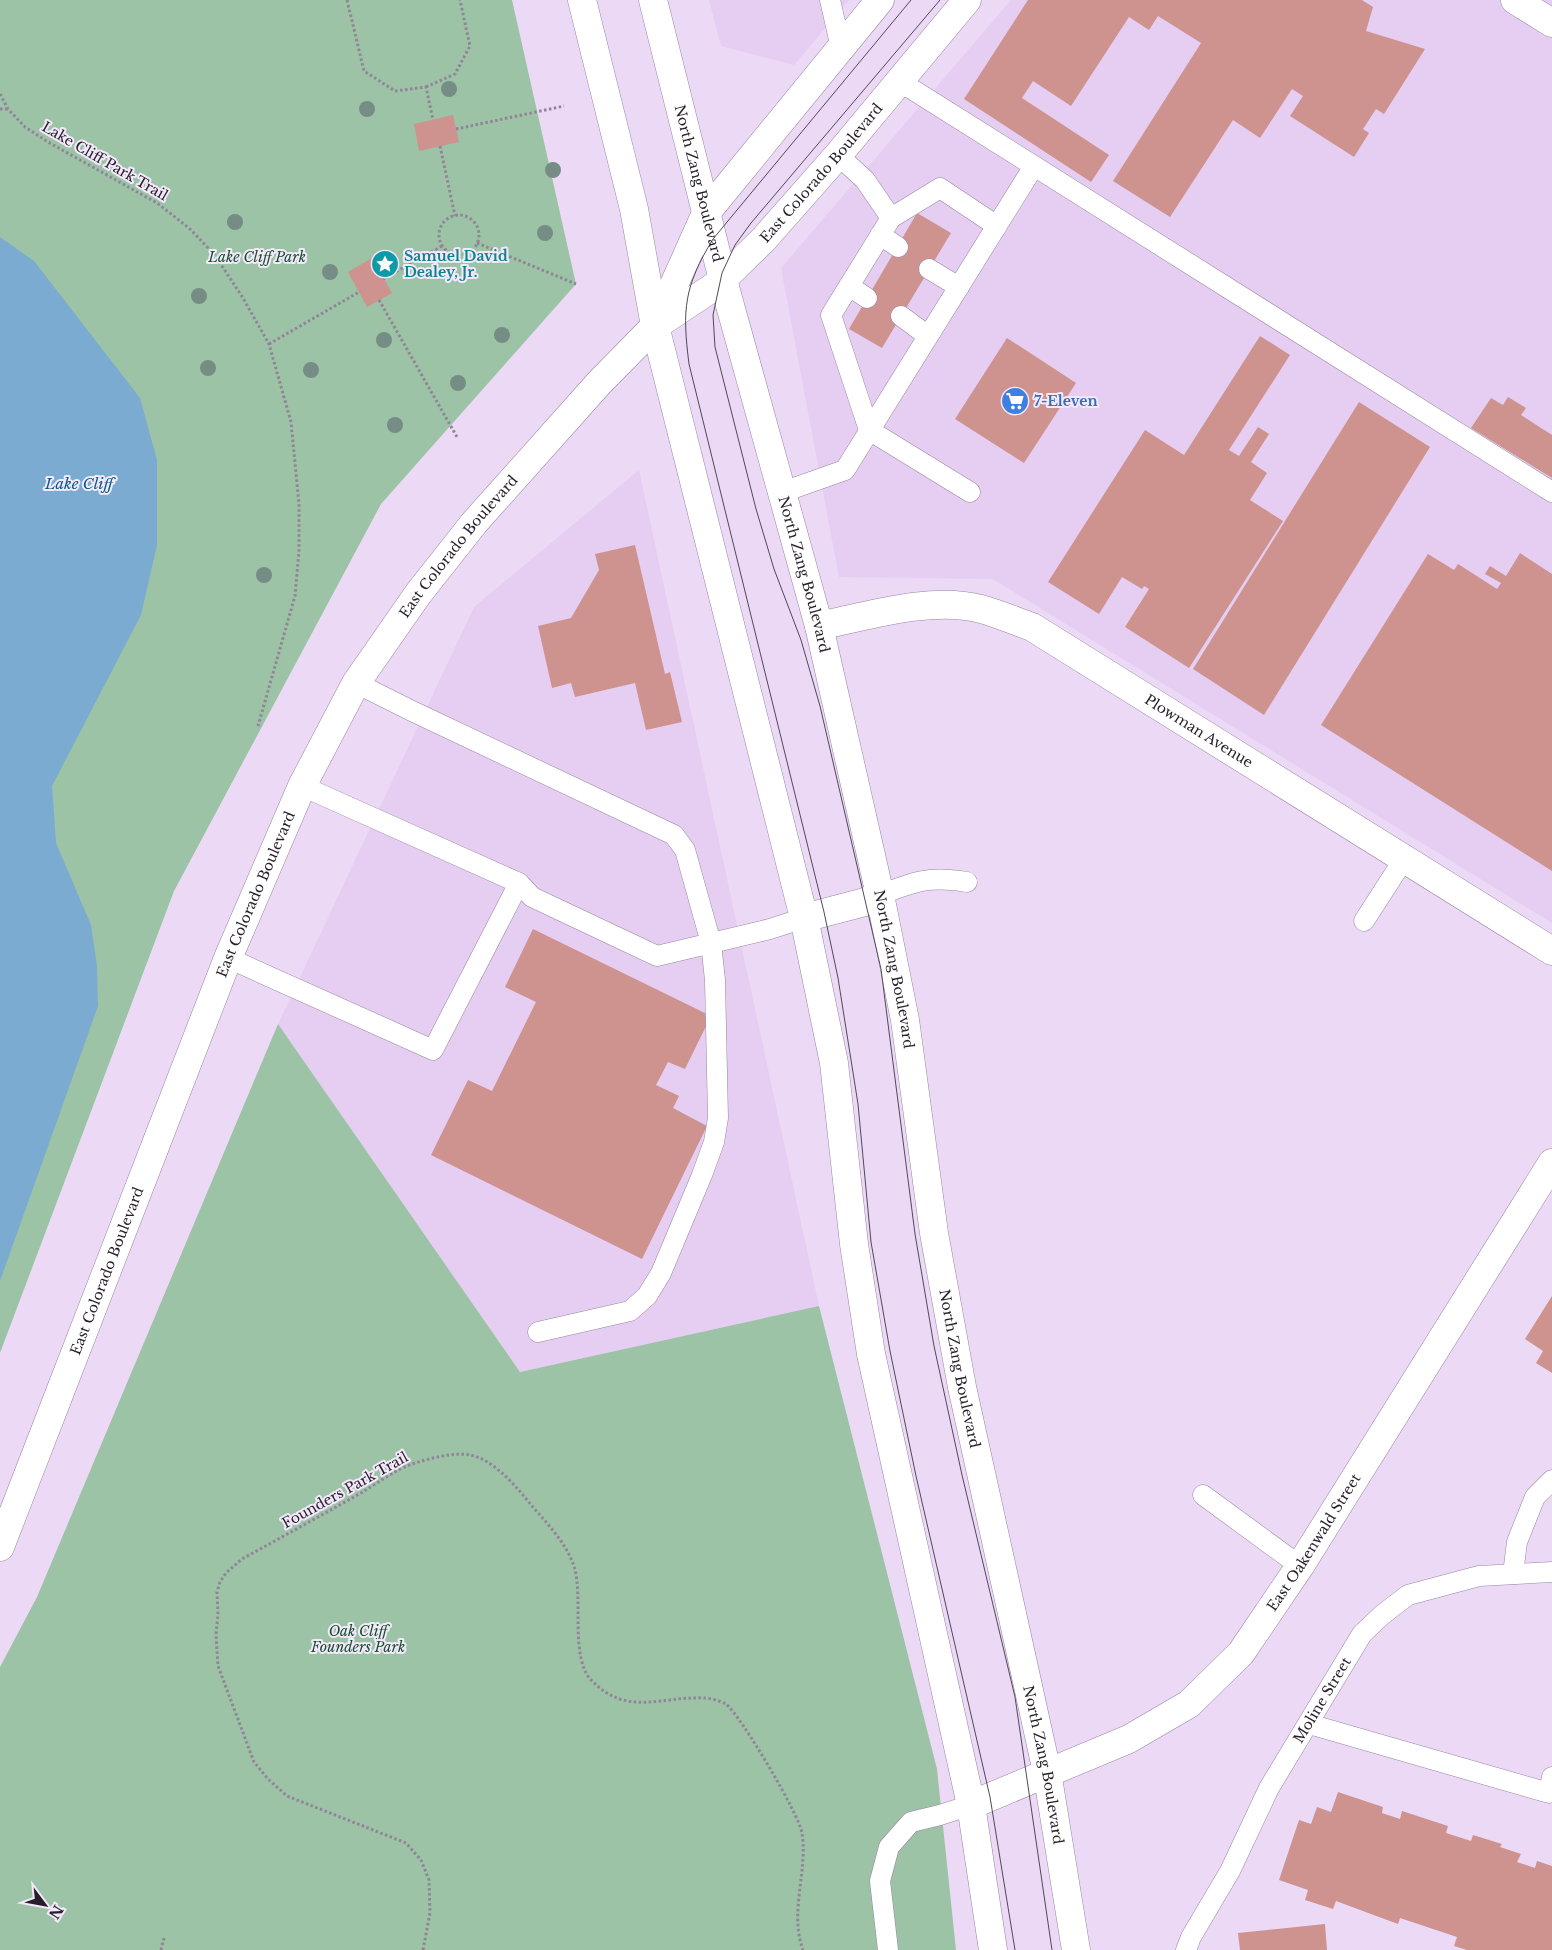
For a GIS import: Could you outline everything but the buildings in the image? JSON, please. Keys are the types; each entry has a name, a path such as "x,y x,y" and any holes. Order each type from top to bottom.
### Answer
{"main road":[{"path":"582,0 634,209 655,326 804,918 834,1063 854,1244 871,1354 971,1805 992,1950"},
{"name":"North Zang Boulevard","path":"653,0 723,280 780,493 819,626 880,895 905,1020 934,1233 962,1387 1047,1772 1076,1950"},
{"name":"East Colorado Boulevard","path":"655,326 706,213 880,0"},
{"name":"East Colorado Boulevard","path":"0,1547 228,958 302,786 356,683 418,594 474,522 613,368 655,326 723,280 764,239 838,155 967,0"},
{"path":"1515,0 1552,23"},
{"name":"Plowman Avenue","path":"819,626 906,609 944,605 981,609 1032,627 1552,951"},
{"path":"804,918 865,902 880,895"},
{"name":"East Oakenwald Street","path":"971,1805 1129,1739 1189,1704 1241,1653 1300,1566 1552,1163"}],"lane":[{"path":"830,0 841,48"},
{"path":"899,81 1552,492"},
{"path":"838,155 865,180 885,227 898,247"},
{"path":"780,493 845,470 1034,166"},
{"path":"970,492 869,430 831,315 885,227 940,188 997,226"},
{"path":"929,269 959,287"},
{"path":"849,286 867,298"},
{"path":"901,316 928,336"},
{"path":"356,683 674,835 685,850 711,943 715,980 718,1118 714,1142 661,1273 647,1296 630,1311 538,1332"},
{"path":"302,786 519,883 532,897 657,956 770,929 804,918"},
{"path":"1364,921 1404,858"},
{"path":"880,895 925,879 967,882"},
{"path":"228,958 433,1050 519,883"},
{"path":"1514,1574 1518,1542 1535,1497 1552,1480"},
{"path":"1203,1495 1300,1566"},
{"name":"Moline Street","path":"1186,1950 1191,1937 1230,1871 1270,1788 1362,1634 1382,1615 1408,1595 1480,1576 1552,1572"},
{"path":"1309,1724 1549,1793 1552,1777"},
{"path":"888,1950 880,1881 889,1847 911,1822 971,1805"}],"path":[{"path":"347,0 364,71 395,91 426,87 455,74 470,46 460,0"},
{"path":"426,87 434,120"},
{"name":"Lake Cliff Park Trail","path":"0,94 8,109 25,127 156,203 189,228 214,254 243,298 269,344 291,422 299,504 299,550 295,596 258,726"},
{"path":"456,129 564,106"},
{"path":"0,109 8,109"},
{"path":"440,146 456,216"},
{"path":"456,216 472,220 478,231 477,243 469,252 457,255 451,253 442,246 441,227 444,222 456,216"},
{"path":"477,243 576,284"},
{"path":"383,279 442,246"},
{"path":"269,344 359,292"},
{"path":"379,300 457,437"},
{"name":"Founders Park Trail","path":"422,1950 430,1913 429,1880 421,1860 406,1843 287,1796 268,1779 254,1762 218,1666 216,1592 226,1574 242,1559 412,1464 447,1455 472,1455 488,1462 516,1486 556,1535 574,1566 578,1597 580,1656 591,1679 614,1697 642,1703 704,1698 725,1703 738,1717 794,1809 802,1832 803,1853 798,1914 799,1939 803,1950"},
{"path":"161,1950 164,1938"}],"shaded area":[{"path":"709,0 849,0 794,65 721,46"},
{"path":"1011,0 1552,0 1552,923 993,579 839,577 781,268"},
{"path":"639,470 819,1306 520,1372 278,1024 474,607"}],"green space":[{"name":"Lake Cliff Park","path":"0,0 512,0 576,284 381,504 174,891 0,1353"},
{"name":"Oak Cliff Founders Park","path":"278,1024 520,1372 819,1306 937,1769 956,1950 0,1950 0,1667 37,1597"}],"water":[{"name":"Lake Cliff","path":"0,237 34,261 140,398 157,460 157,545 141,615 52,786 56,843 91,925 97,966 98,1006 0,1281"}],"tram line":[{"path":"911,0 713,239 703,256 691,285 686,313 686,328 689,364 824,912 838,978 858,1104 871,1242 890,1351 916,1476 990,1797 1015,1950"},
{"path":"940,0 751,223 735,245 722,273 713,315 715,347 756,509 774,569 801,640 820,706 881,969 915,1234 934,1346 962,1475 1015,1697 1052,1950"}],"place":[{"name":"Samuel David Dealey, Jr.","path":"385,264"},
{"name":"7-Eleven","path":"1015,401"}]}
